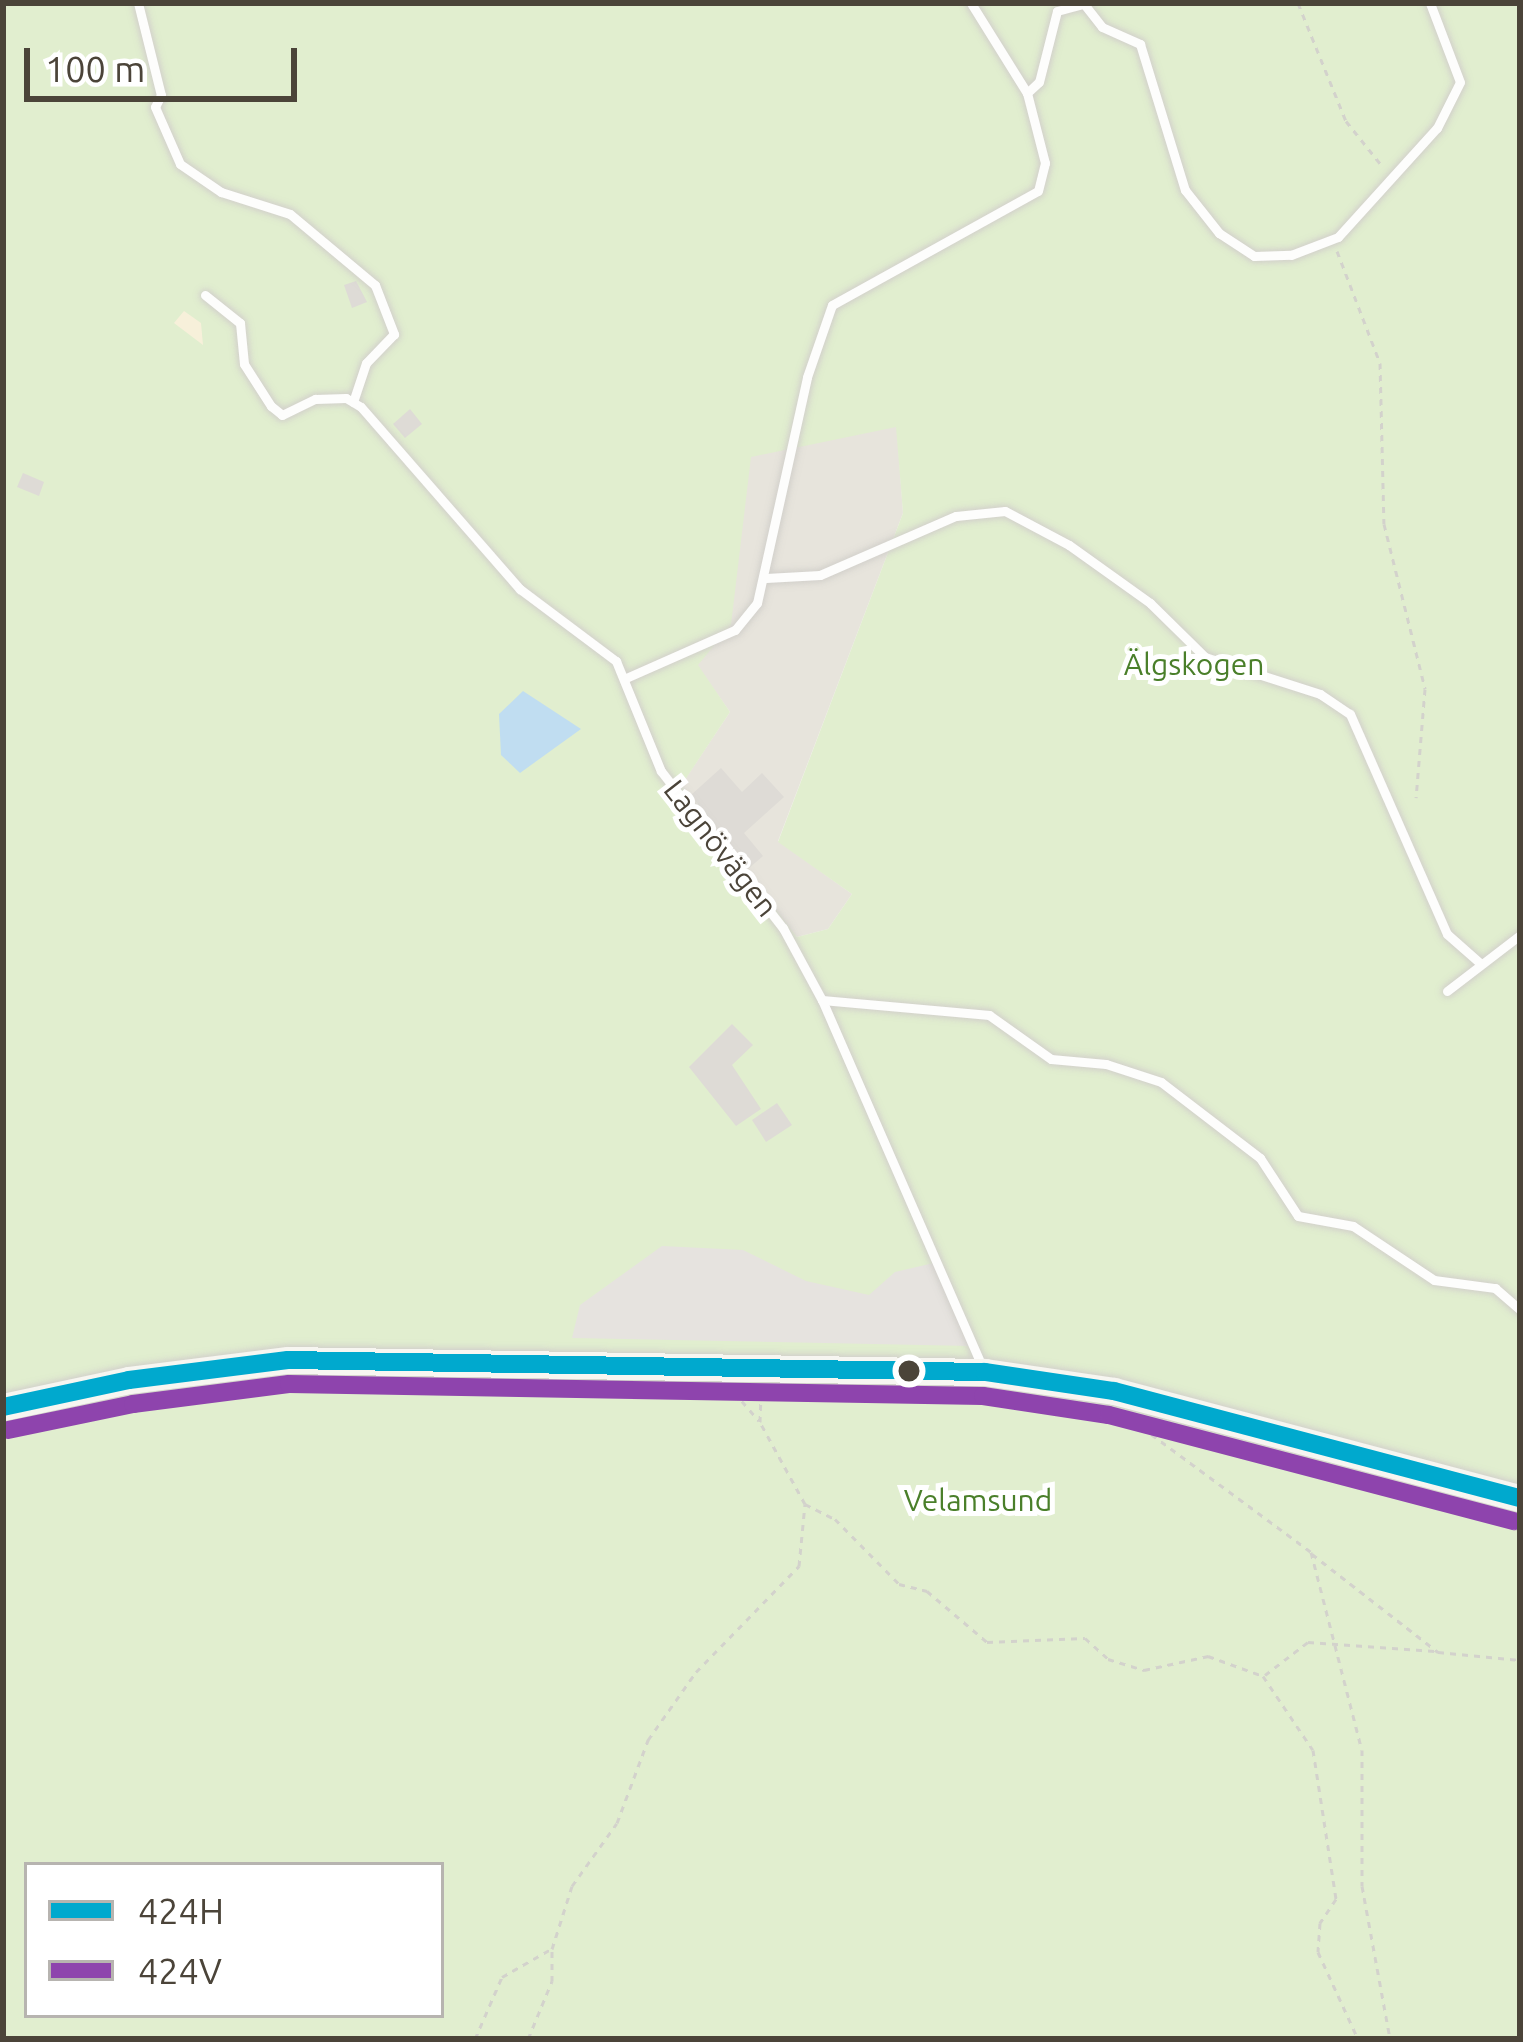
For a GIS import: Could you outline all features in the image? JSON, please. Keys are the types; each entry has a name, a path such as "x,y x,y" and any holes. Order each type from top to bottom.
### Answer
{"street":[{"path":"3,1407 129,1380 288,1360 985,1372 1114,1391 1520,1498"}],"lane":[{"path":"139,3 160,95 155,107 180,164 221,192 290,214 375,285 394,334 366,362 353,402 315,399 282,415 244,364 240,322 205,296"},
{"path":"626,678 735,630 766,578 807,377 832,304 1038,190 1045,163 1027,93 971,3"},
{"path":"1027,93 1039,82 1057,11 1084,4 1102,27 1141,44 1185,190 1220,233 1254,256 1291,255 1332,241 1438,128 1460,82 1430,3"},
{"name":"Lagnövägen","path":"353,402 423,470 520,590 602,648 626,678 661,771 783,928 822,1000 985,1372"},
{"path":"766,578 820,575 956,516 1005,512 1069,545 1150,603 1205,657 1320,694 1350,714 1447,934 1480,963"},
{"path":"1448,991 1520,935"},
{"path":"822,1000 989,1015 1051,1059 1161,1082 1260,1158 1298,1216 1353,1226 1434,1280 1495,1288 1520,1310"}],"path":[{"path":"1298,3 1346,121 1391,178"},
{"path":"1332,241 1359,292 1381,363 1384,524 1425,689 1415,798"},
{"path":"528,2039 552,1981 552,1948 572,1886 617,1823 648,1740 696,1672 800,1566 805,1504 760,1422 735,1396 729,1367"},
{"path":"760,1422 761,1384"},
{"path":"1114,1391 1131,1420 1438,1652"},
{"path":"805,1504 835,1519 898,1584 927,1591 987,1642 1085,1639 1108,1659 1144,1670 1208,1656 1263,1676 1313,1750 1336,1899 1320,1924 1318,1952 1358,2039"},
{"path":"1311,1552 1362,1750 1363,1886 1390,2039"},
{"path":"1263,1676 1308,1642 1336,1639 1520,1660"},
{"path":"475,2039 502,1977 552,1948"}],"shaded area":[{"path":"758,333 896,417 903,513 778,841 852,894 828,929 797,937 672,799 730,712 697,665"},
{"path":"662,1246 743,1250 806,1281 869,1295 895,1272 938,1262 971,1346 572,1338 580,1305"}],"green space":[{"name":"Velamsund","path":"3,3 1520,3 1520,2039 3,2039","holes":["896,427 903,513 778,842 852,894 828,929 797,937 681,786 730,712 698,665 731,625 751,457"]}],"sand":[{"path":"184,311 201,323 203,345 174,323"}],"water":[{"path":"523,691 581,729 520,773 501,755 499,714"}],"building":[{"path":"356,281 367,302 352,308 344,285"},
{"path":"410,409 422,424 405,438 393,424"},
{"path":"23,473 44,482 39,496 17,487"},
{"path":"721,768 742,792 762,773 784,797 744,833 763,856 748,869 691,795"},
{"path":"732,1024 753,1045 732,1065 761,1109 736,1126 689,1067"},
{"path":"777,1103 792,1125 766,1142 752,1120"}],"transit line":[{"name":"424H","path":"3,1407 129,1380 288,1360 985,1372 1114,1391 1520,1498"},
{"name":"424V","path":"8,1430 133,1404 289,1384 983,1396 1109,1415 1514,1521"}],"park label":[{"name":"Älgskogen","path":"1194,664"}]}
